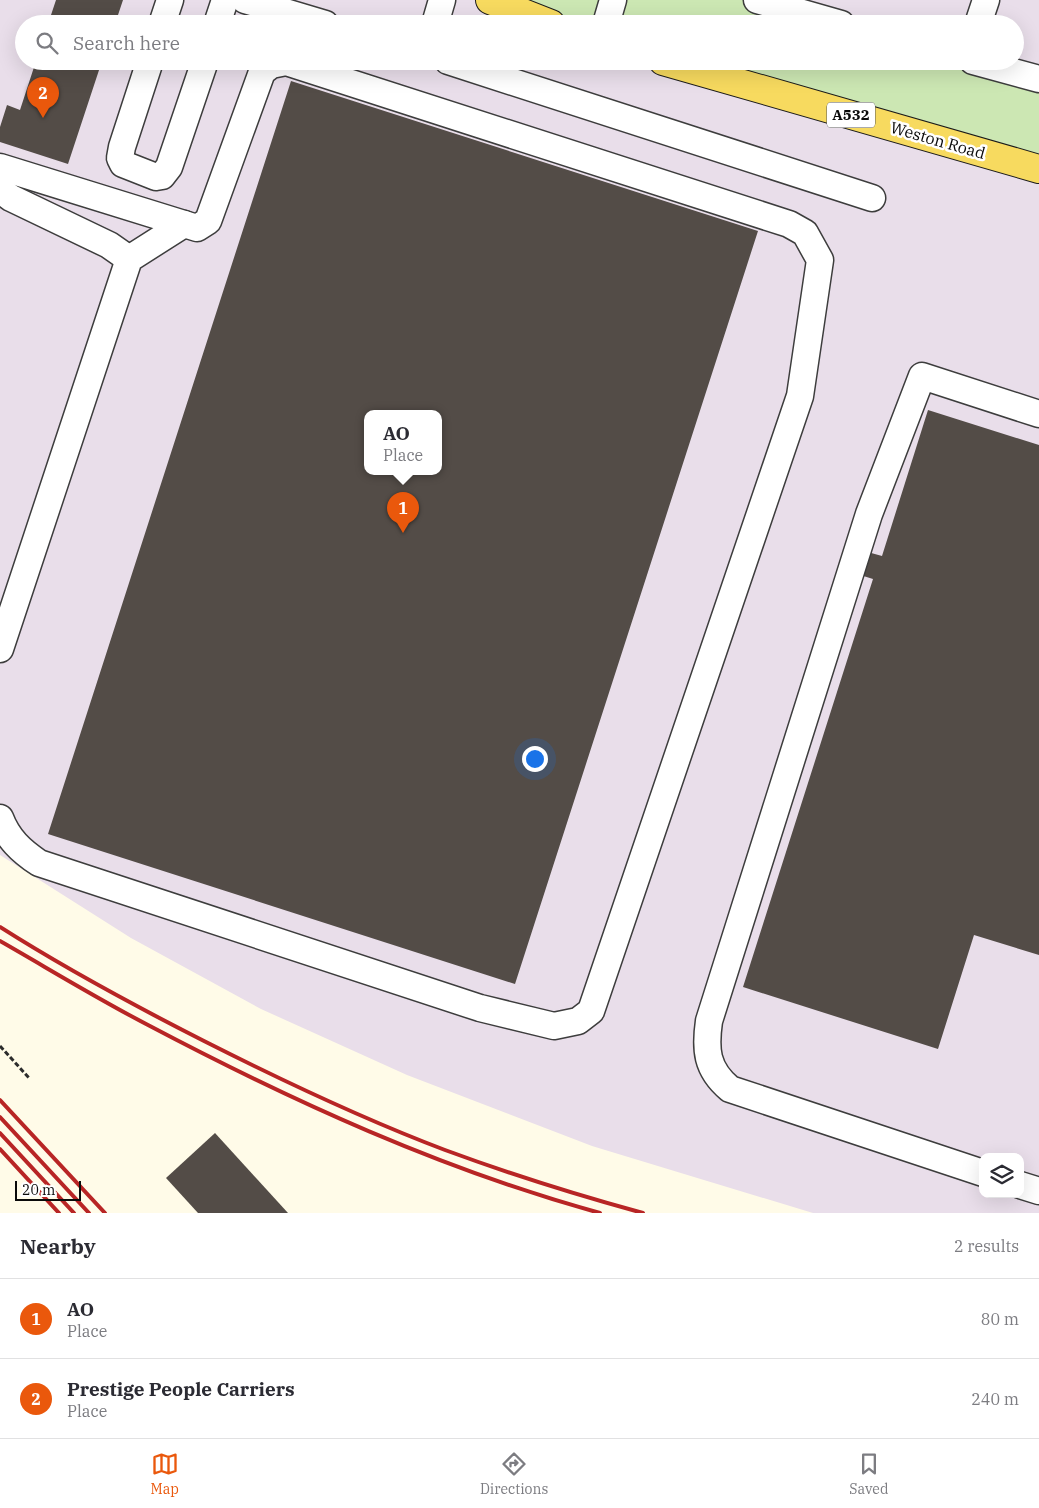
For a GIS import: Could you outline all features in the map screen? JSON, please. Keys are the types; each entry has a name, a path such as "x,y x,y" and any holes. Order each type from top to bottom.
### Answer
{"main road":[{"path":"490,0 528,15"},
{"name":"Weston Road","path":"695,70 1039,168"}],"street":[{"path":"165,15 170,0"},
{"path":"220,15 225,0"},
{"path":"245,0 294,15"},
{"path":"438,15 442,0"},
{"path":"609,15 613,0"},
{"path":"757,0 810,15"},
{"path":"981,15 986,0"},
{"path":"147,70 122,146 120,158 123,164 156,177 162,176 169,167 202,70"},
{"path":"0,167 197,228 208,221 264,70"},
{"path":"0,818 5,832 21,851 39,863 480,1008 554,1026 578,1021 591,1011 800,396 820,260 805,233 789,224 311,70"},
{"path":"476,70 872,198"},
{"path":"1006,70 1039,79"},
{"path":"0,190 10,198 109,245 129,259"},
{"path":"0,649 129,259 184,224"},
{"path":"979,1172 730,1088 720,1081 710,1063 706,1042 712,1011 869,514 922,376 1039,414"},
{"path":"1024,1186 1039,1192"}],"path":[{"path":"0,1046 30,1079"}],"shaded area":[{"path":"0,0 1039,0 1039,1213 813,1213 592,1146 407,1075 261,1009 131,938 0,855"}],"green space":[{"path":"490,0 760,0 813,15 528,15"},
{"path":"694,70 1011,70 1039,78 1039,169"}],"building":[{"path":"56,0 123,0 118,15 51,15"},
{"path":"33,70 99,70 68,164 0,142 0,127 7,105 20,110"},
{"path":"291,81 758,231 515,984 48,834"},
{"path":"928,410 1039,445 1039,955 974,935 938,1049 743,987 873,579 857,574 864,551 882,556"},
{"path":"215,1133 288,1213 198,1213 166,1178"}],"railway":[{"path":"0,927 75,972 152,1014 263,1071 323,1099 445,1150 568,1191 643,1213"},
{"path":"0,941 148,1025 313,1107 426,1155 541,1196 600,1213"},
{"path":"0,1100 105,1213"},
{"path":"0,1117 89,1213"},
{"path":"0,1133 74,1213"},
{"path":"0,1149 59,1213"}],"place":[{"name":"Prestige People Carriers","path":"43,118"},
{"name":"AO","path":"403,533"}]}
